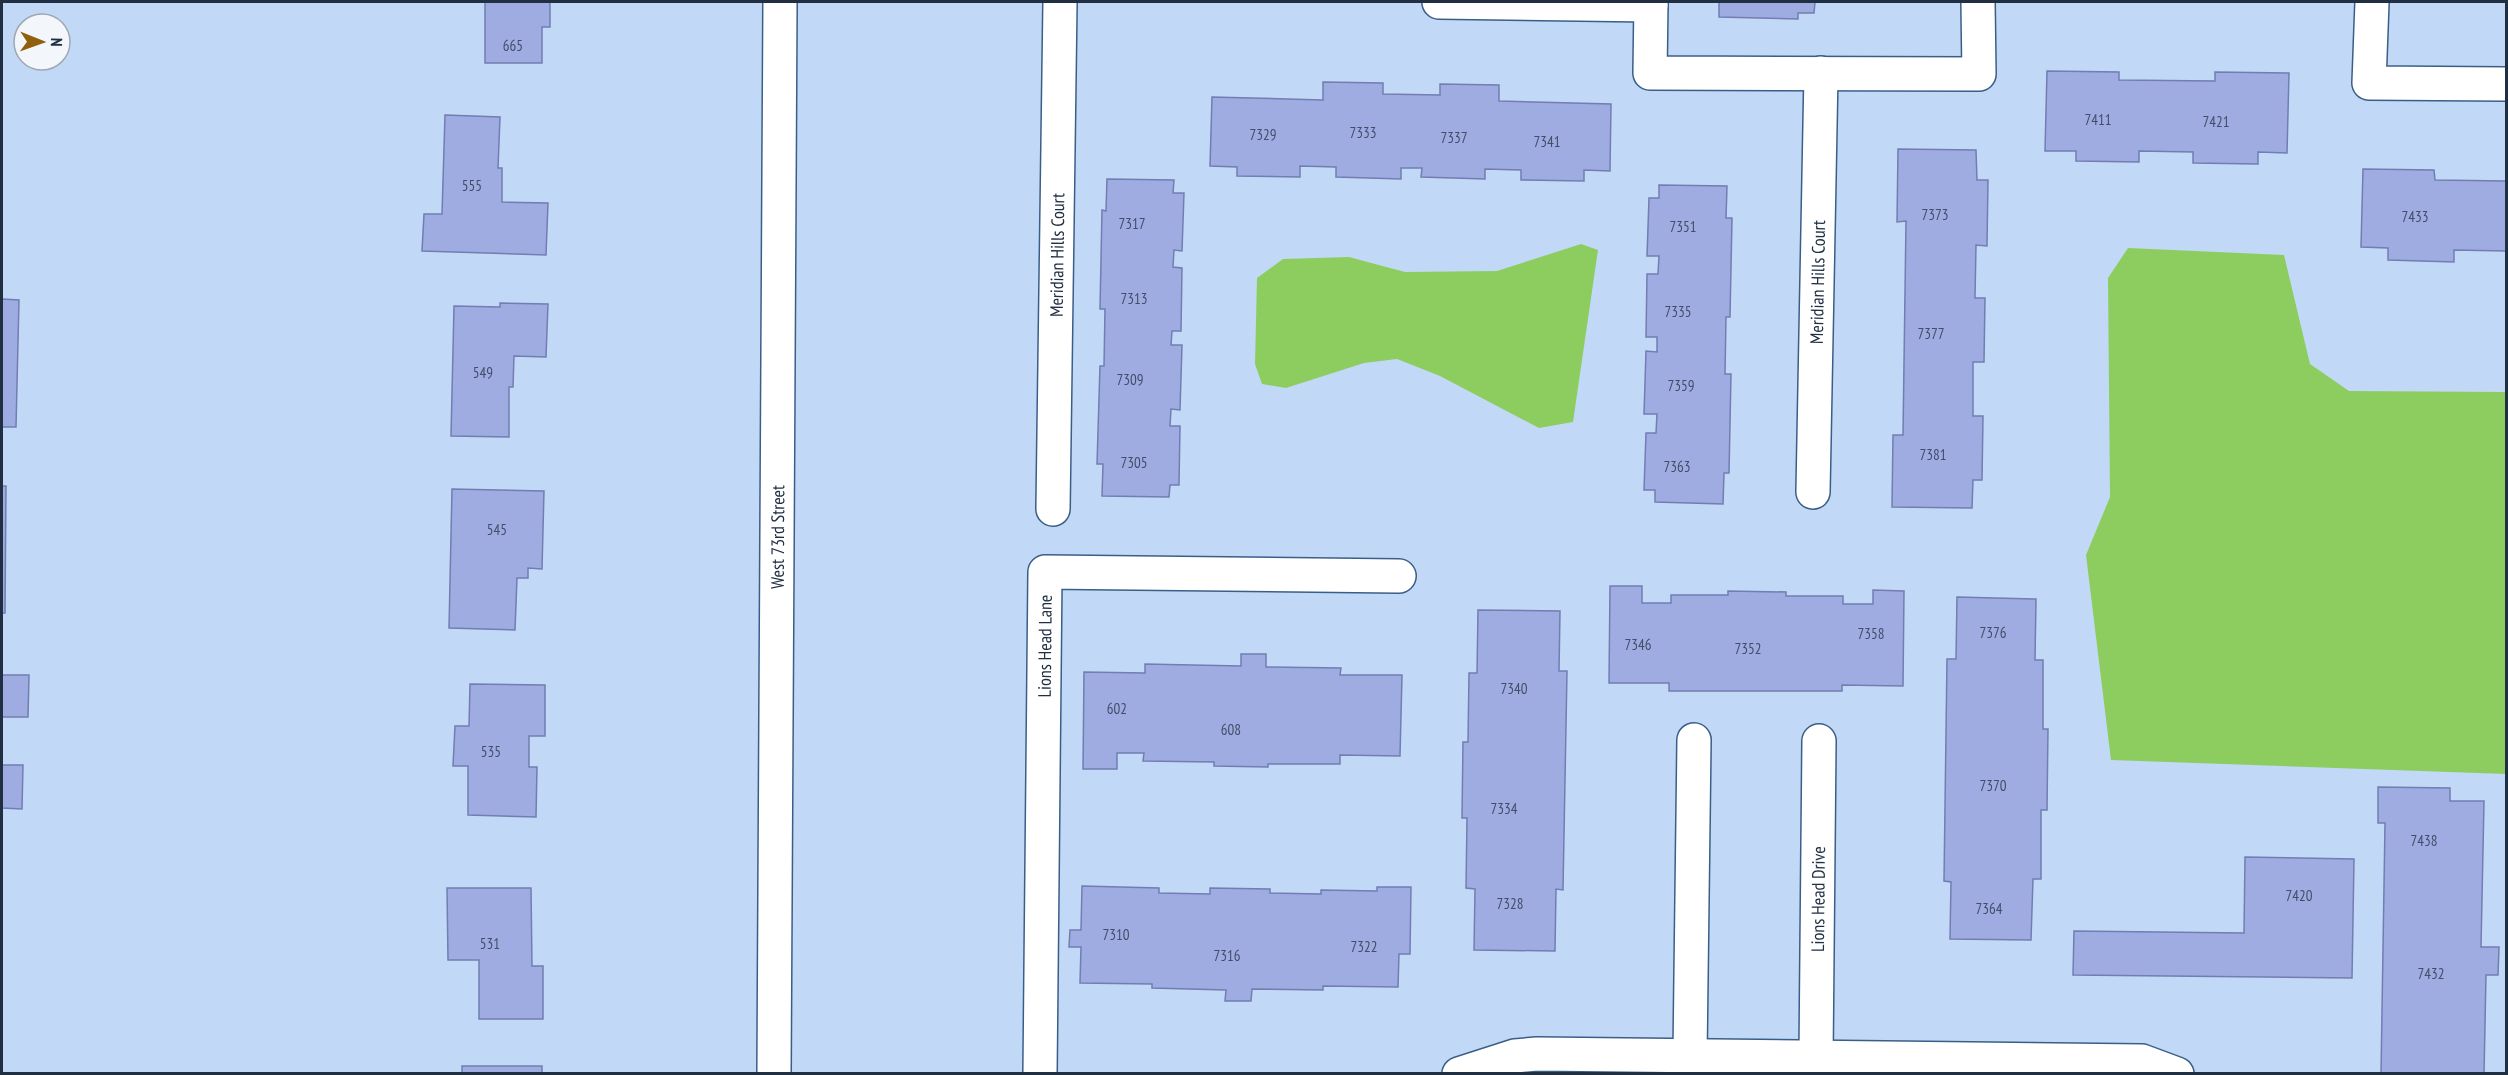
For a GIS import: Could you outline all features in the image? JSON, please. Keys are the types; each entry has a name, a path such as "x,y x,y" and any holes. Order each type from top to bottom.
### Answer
{"street":[{"name":"West 73rd Street","path":"774,1074 780,2"},
{"name":"Meridian Hills Court","path":"1053,509 1060,2"},
{"path":"1439,2 1652,3 1650,73 1979,74 1978,2"},
{"path":"2372,2 2369,82 2506,84"},
{"name":"Meridian Hills Court","path":"1813,492 1821,73"},
{"name":"Lions Head Lane","path":"1040,1074 1045,572 1399,576"},
{"path":"1689,1056 1694,740"},
{"name":"Lions Head Drive","path":"1816,1057 1819,741"},
{"path":"1460,1074 1515,1056 1538,1054 2142,1061 2177,1074"}],"shaded area":[{"path":"1581,244 1598,250 1573,422 1539,428 1440,376 1397,359 1364,363 1286,388 1262,384 1255,364 1257,278 1283,259 1349,257 1405,272 1497,271"},
{"path":"2128,248 2284,255 2310,364 2349,391 2506,392 2506,774 2111,760 2086,555 2110,497 2108,278"}],"building":[{"path":"485,2 550,2 550,27 542,27 542,63 485,63"},
{"path":"1719,2 1815,2 1814,13 1798,13 1798,19 1719,17"},
{"path":"2047,71 2119,72 2119,80 2215,81 2215,72 2289,73 2287,153 2258,152 2258,164 2193,163 2193,152 2139,151 2139,162 2076,161 2076,151 2045,151"},
{"path":"1323,82 1383,83 1383,94 1440,95 1440,84 1499,85 1499,101 1611,104 1610,171 1584,170 1584,181 1521,180 1521,170 1485,169 1485,179 1421,177 1422,168 1401,168 1401,179 1336,177 1336,167 1300,166 1300,177 1237,176 1237,167 1210,166 1212,97 1323,100"},
{"path":"445,115 500,117 498,168 502,168 502,202 548,203 546,255 422,251 424,214 442,214"},
{"path":"1898,149 1976,150 1977,180 1988,180 1987,246 1976,245 1975,298 1985,298 1984,362 1973,362 1973,416 1983,416 1982,480 1973,480 1972,508 1892,507 1893,435 1903,435 1906,221 1897,222"},
{"path":"2363,169 2434,170 2435,180 2506,181 2506,251 2454,250 2454,262 2388,260 2388,248 2361,247"},
{"path":"1107,179 1174,180 1173,193 1184,193 1182,251 1174,250 1173,267 1182,268 1181,331 1172,331 1171,345 1182,345 1180,410 1171,409 1170,426 1180,426 1179,485 1170,485 1169,497 1102,496 1103,464 1097,464 1100,366 1104,366 1105,309 1100,309 1102,210 1106,211"},
{"path":"1659,185 1727,186 1726,218 1732,218 1730,317 1726,317 1725,374 1731,374 1729,473 1724,473 1723,504 1655,502 1655,490 1644,490 1646,433 1656,433 1657,414 1644,414 1646,351 1657,352 1657,337 1646,337 1647,274 1658,274 1659,256 1647,256 1649,198 1659,198"},
{"path":"2,299 19,300 16,427 2,427"},
{"path":"500,303 548,304 546,357 514,356 513,387 509,387 509,437 451,436 454,306 500,307"},
{"path":"2,486 6,486 5,613 2,613"},
{"path":"452,489 544,491 542,569 528,568 528,578 517,578 515,630 449,628"},
{"path":"1610,586 1642,586 1642,603 1671,603 1671,595 1728,595 1728,591 1786,592 1786,596 1843,596 1843,604 1873,604 1873,590 1904,591 1903,686 1842,685 1842,691 1669,691 1669,683 1609,683"},
{"path":"1957,597 2036,599 2035,660 2043,660 2043,729 2048,729 2047,810 2041,810 2041,879 2033,879 2031,940 1950,939 1951,882 1944,881 1947,659 1956,659"},
{"path":"1478,610 1560,611 1559,671 1567,671 1563,890 1556,889 1555,951 1474,950 1475,889 1466,888 1467,818 1462,818 1463,742 1468,742 1469,673 1477,673"},
{"path":"1241,654 1266,654 1266,667 1341,668 1340,675 1402,675 1400,756 1340,755 1340,764 1268,764 1268,767 1214,766 1214,762 1143,761 1144,753 1117,753 1117,769 1083,769 1084,672 1145,673 1145,664 1241,666"},
{"path":"2,675 29,675 28,717 2,717"},
{"path":"470,684 545,685 545,736 529,736 529,767 537,767 536,817 468,815 468,766 453,766 455,726 469,726"},
{"path":"2,765 23,765 22,809 2,808"},
{"path":"2378,787 2450,788 2450,801 2484,801 2481,947 2499,947 2498,975 2486,975 2484,1074 2381,1074 2385,823 2378,823"},
{"path":"2245,857 2354,859 2352,978 2073,975 2074,931 2244,933"},
{"path":"1082,886 1159,888 1159,893 1210,894 1210,888 1270,889 1270,893 1321,894 1321,890 1377,891 1377,887 1411,887 1410,954 1399,954 1398,987 1323,986 1323,990 1252,989 1251,1001 1225,1001 1226,990 1152,988 1152,984 1080,983 1081,947 1069,947 1070,930 1081,930"},
{"path":"447,888 531,888 532,966 543,966 543,1019 479,1019 479,960 448,960"},
{"path":"462,1066 542,1066 542,1074 462,1074"}]}
